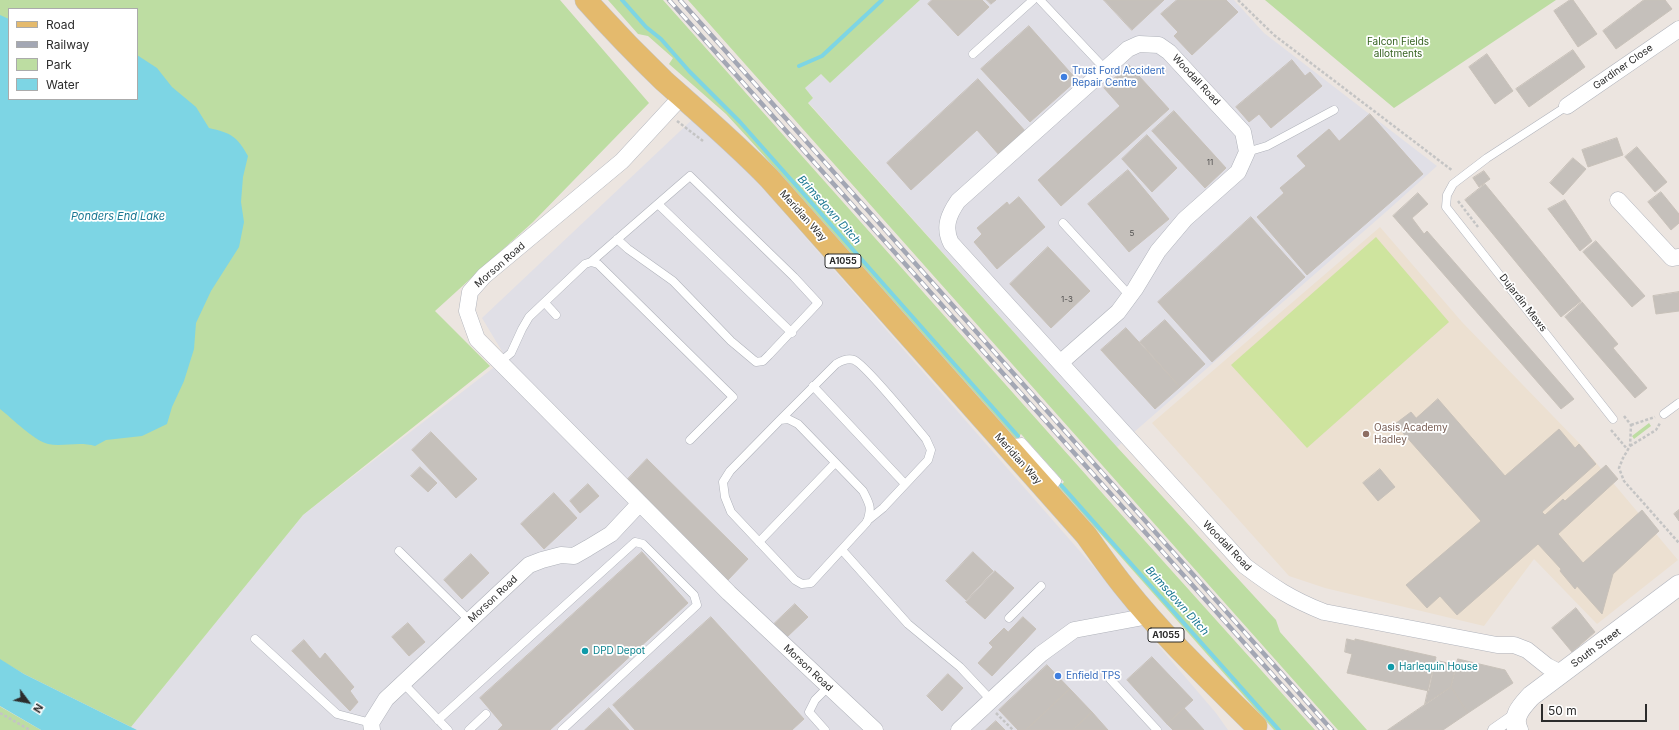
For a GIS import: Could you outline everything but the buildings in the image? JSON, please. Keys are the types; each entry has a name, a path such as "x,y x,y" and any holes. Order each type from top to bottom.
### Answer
{"main road":[{"name":"Meridian Way","path":"586,0 625,43 742,150 769,178 1086,535 1136,582 1190,643 1256,729"},
{"name":"Meridian Way","path":"1086,535 1126,590 1181,652 1256,729"}],"street":[{"name":"Gardiner Close","path":"1567,106 1679,29"},
{"name":"Woodall Road","path":"1247,152 1243,132 1178,60 1159,45 1139,44 1128,49 958,201 949,214 947,235 951,243 1245,566 1274,588 1298,602 1324,612 1497,645 1514,645 1527,650 1547,666 1561,673"},
{"name":"Morson Road","path":"682,96 622,161 484,276 470,292 467,311 477,339 729,593 875,730"},
{"path":"1060,363 1118,312 1130,296 1158,251 1185,219 1238,172 1247,152"},
{"path":"1618,200 1672,258 1679,257"},
{"name":"Morson Road","path":"372,726 386,699 529,565 561,555 574,556 611,534 640,504"},
{"name":"South Street","path":"1517,722 1531,696 1679,585"},
{"path":"959,730 994,707 1041,654 1074,630 1149,616"},
{"path":"1494,730 1517,722"}],"lane":[{"path":"973,54 1033,0"},
{"path":"1040,0 1105,69"},
{"name":"Dujardin Mews","path":"1567,106 1487,158 1453,184 1447,195 1446,207 1613,419"},
{"path":"1247,152 1268,146 1334,110"},
{"path":"500,362 511,353 529,317 585,264 592,262 617,239 690,176 794,277 818,303 792,332 762,361 756,362 731,341 673,281 628,249 617,239"},
{"path":"658,204 792,332"},
{"path":"1063,223 1130,296"},
{"path":"592,262 598,264 733,397 690,440"},
{"path":"545,303 556,316"},
{"path":"845,360 855,360 926,439 931,450 928,460 883,508 867,522 811,583 802,584 795,580 731,512 725,497 723,482 730,472 813,386 836,364 845,360"},
{"path":"813,386 905,484"},
{"path":"1664,414 1679,403"},
{"path":"780,420 788,419 798,424 863,491 871,511 867,522"},
{"path":"760,542 835,463"},
{"path":"438,720 635,542 643,544 694,595 697,605 562,730"},
{"path":"842,550 908,624 960,667 994,707"},
{"path":"399,551 470,621"},
{"path":"1009,618 1041,586"},
{"path":"255,639 337,714 372,726"},
{"path":"1110,679 1157,730"},
{"path":"404,683 448,730"},
{"path":"825,730 809,712 815,700 828,686"},
{"path":"468,730 486,714"}],"path":[{"path":"682,126 688,130"},
{"path":"1630,446 1656,430 1664,414"},
{"path":"1664,414 1631,425 1630,446 1619,468 1624,481 1679,543"},
{"path":"994,707 1013,730"},
{"path":"0,713 30,730"}],"shaded area":[{"path":"920,0 1234,0 1264,33 1437,166 1117,447 808,102 813,98 805,88 821,74 830,83"},
{"path":"696,116 756,181 1120,597 1151,637 1216,713 1228,730 137,730 131,727 303,515 506,358 482,318"},
{"name":"Oasis Academy Hadley","path":"1380,227 1462,322 1582,446 1678,560 1597,624 1534,559 1484,626 1325,588 1289,576 1152,423"}],"green space":[{"path":"0,0 560,0 649,103 533,222 435,311 490,366 303,515 131,727 24,674 0,660"},
{"path":"608,0 663,0 1315,730 1274,730 1059,487 1064,482 1021,434 1016,439 726,114 669,64 673,58 648,36 638,34"},
{"path":"688,0 920,0 830,83 821,74 805,88 813,98 808,103 1117,447 1276,620 1280,632 1367,730 1338,730"},
{"name":"Falcon Fields allotments","path":"1265,0 1556,0 1394,108"},
{"path":"1376,237 1449,322 1307,448 1231,365"},
{"path":"1649,423 1651,426 1634,439 1632,436"},
{"path":"0,706 1,707 41,730 0,730"}],"water":[{"name":"Ponders End Lake","path":"0,15 8,19 8,100 138,100 138,56 157,68 172,87 196,107 209,128 233,136 248,156 243,177 241,202 244,222 239,247 211,291 196,323 194,349 184,381 172,407 167,424 142,436 106,440 95,446 83,444 54,445 42,442 30,434 0,409"},
{"path":"0,659 24,674 137,730 41,730 0,706"}],"waterway":[{"name":"Brimsdown Ditch","path":"622,0 646,27 661,39 689,71 740,122 1018,436"},
{"path":"799,66 822,56 882,0"},
{"name":"Brimsdown Ditch","path":"1061,485 1279,730"}],"railway":[{"path":"669,0 1322,730"},
{"path":"680,0 1332,730"}],"place":[{"name":"Trust Ford Accident Repair Centre","path":"1064,77"},
{"name":"Oasis Academy Hadley","path":"1366,434"},
{"name":"DPD Depot","path":"585,651"},
{"name":"Harlequin House","path":"1391,667"},
{"name":"Enfield TPS","path":"1058,676"}]}
